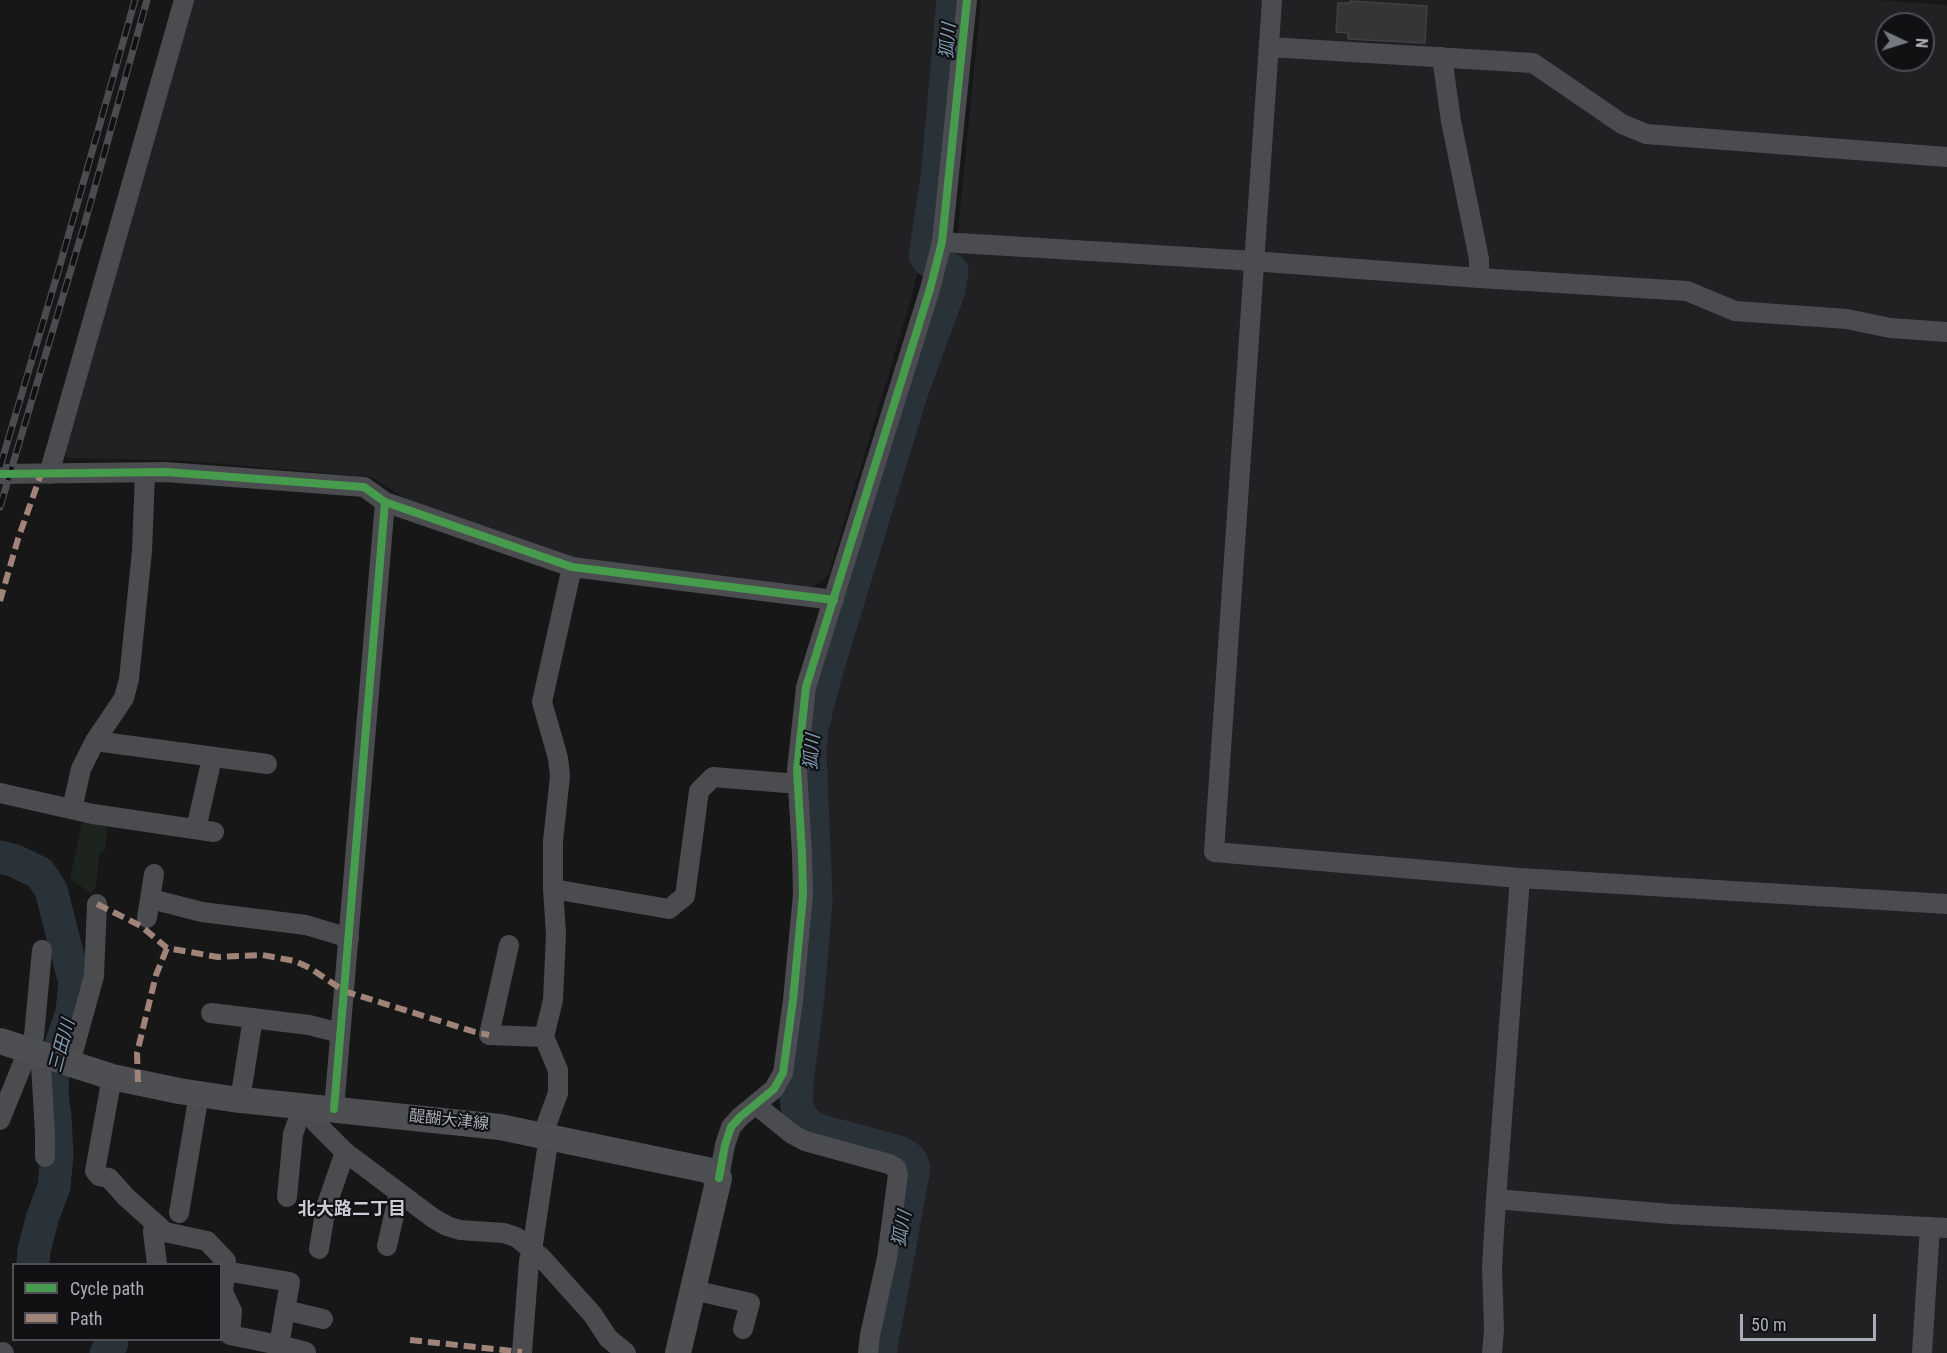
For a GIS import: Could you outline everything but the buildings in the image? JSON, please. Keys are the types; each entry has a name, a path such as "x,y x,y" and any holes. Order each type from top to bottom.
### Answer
{"main road":[{"name":"醍醐大津線","path":"0,1041 112,1077 199,1094 500,1127 693,1166 707,1170 719,1178"},
{"path":"678,1353 719,1178"}],"street":[{"path":"50,474 184,0"},
{"path":"719,1178 731,1127 774,1089 783,1073 793,1000 802,895 797,770 806,687 927,300 942,242 967,0"},
{"path":"1272,0 1214,852 1520,878 1947,904"},
{"path":"1269,47 1533,63 1622,124 1646,134 1947,157"},
{"path":"1442,57 1451,121 1479,259 1479,278"},
{"path":"942,242 1687,291 1735,311 1847,319 1890,328 1947,332"},
{"path":"0,474 166,472 364,487 385,502 572,567 834,600"},
{"path":"72,809 81,769 95,741 124,698 129,679 142,551 145,473"},
{"path":"334,1109 385,502"},
{"path":"522,1353 529,1261 546,1135 558,1093 558,1070 544,1037 553,1000 556,934 553,841 561,776 542,702 572,567"},
{"path":"95,741 267,764"},
{"path":"0,793 93,814 205,830 212,758"},
{"path":"553,889 669,909 686,896 699,791 712,777 798,784"},
{"path":"154,874 149,908 306,925 348,939"},
{"path":"1492,1353 1494,1330 1492,1267 1496,1199 1520,878"},
{"path":"0,1120 50,1057 94,976 97,904"},
{"path":"509,945 489,1035 544,1037"},
{"path":"42,950 34,1036 50,1057"},
{"path":"211,1013 309,1025 340,1033"},
{"path":"240,1100 253,1018"},
{"path":"45,1157 41,1065 50,1057"},
{"path":"112,1077 95,1171 99,1176 109,1178 165,1232 207,1241 226,1261 223,1292 232,1311 230,1335 251,1346 279,1345 306,1352"},
{"path":"179,1213 177,1190 199,1094"},
{"path":"756,1105 792,1134 805,1141 889,1164 896,1168 898,1175 887,1258 868,1353"},
{"path":"303,1106 316,1123 345,1152 447,1226 460,1230 504,1233 516,1237 541,1257 593,1315 608,1338 626,1353"},
{"path":"287,1197 293,1134 303,1106"},
{"path":"319,1249 326,1207 345,1152"},
{"path":"387,1246 399,1193"},
{"path":"1496,1199 1670,1214 1938,1228 1922,1353"},
{"path":"154,1223 157,1263"},
{"path":"225,1271 290,1282 279,1345"},
{"path":"693,1290 750,1303 743,1329"},
{"path":"285,1311 322,1319"}],"shaded area":[{"path":"189,0 945,0 920,263 828,576 812,587 579,559 410,502 371,477 191,461 68,458 63,446"},
{"path":"981,0 1877,0 1947,5 1947,1353 885,1353 919,1167 907,1144 814,1121 807,1107 819,986 825,885 820,792 824,726 830,697 951,301"},
{"path":"82,821 107,827 105,849 99,854 96,888 91,893 70,879"}],"waterway":[{"name":"狐川","path":"928,260 925,255 937,179 953,0"},
{"name":"狐川","path":"880,1353 914,1168 910,1159 899,1152 817,1130 798,1112 796,1099 798,1073 808,997 816,900 810,752 812,728 826,673 911,394 949,290 952,271 950,269"},
{"name":"三田川","path":"0,857 15,861 40,873 51,890 75,983 72,1012 53,1069 52,1094 57,1155 54,1187 43,1216 33,1263"},
{"name":"三田川","path":"106,1353 111,1341"}],"railway":[{"path":"0,467 135,0"},
{"path":"0,507 84,226 147,0"}],"marked path":[{"path":"0,601 18,539 41,474"},
{"path":"97,904 141,926 167,948 218,957 262,955 295,961 310,968 344,991 489,1035"},
{"path":"138,1082 137,1053 156,975 167,948"},
{"path":"410,1340 522,1352"}],"cycle path":[{"path":"719,1178 731,1127 774,1089 783,1073 803,895 797,770 806,687 930,289 942,242 967,0"},
{"path":"0,474 166,472 364,487 385,502 572,567 834,600"},
{"path":"334,1109 385,502"}],"district":[{"name":"北大路二丁目","path":"352,1210"}]}
